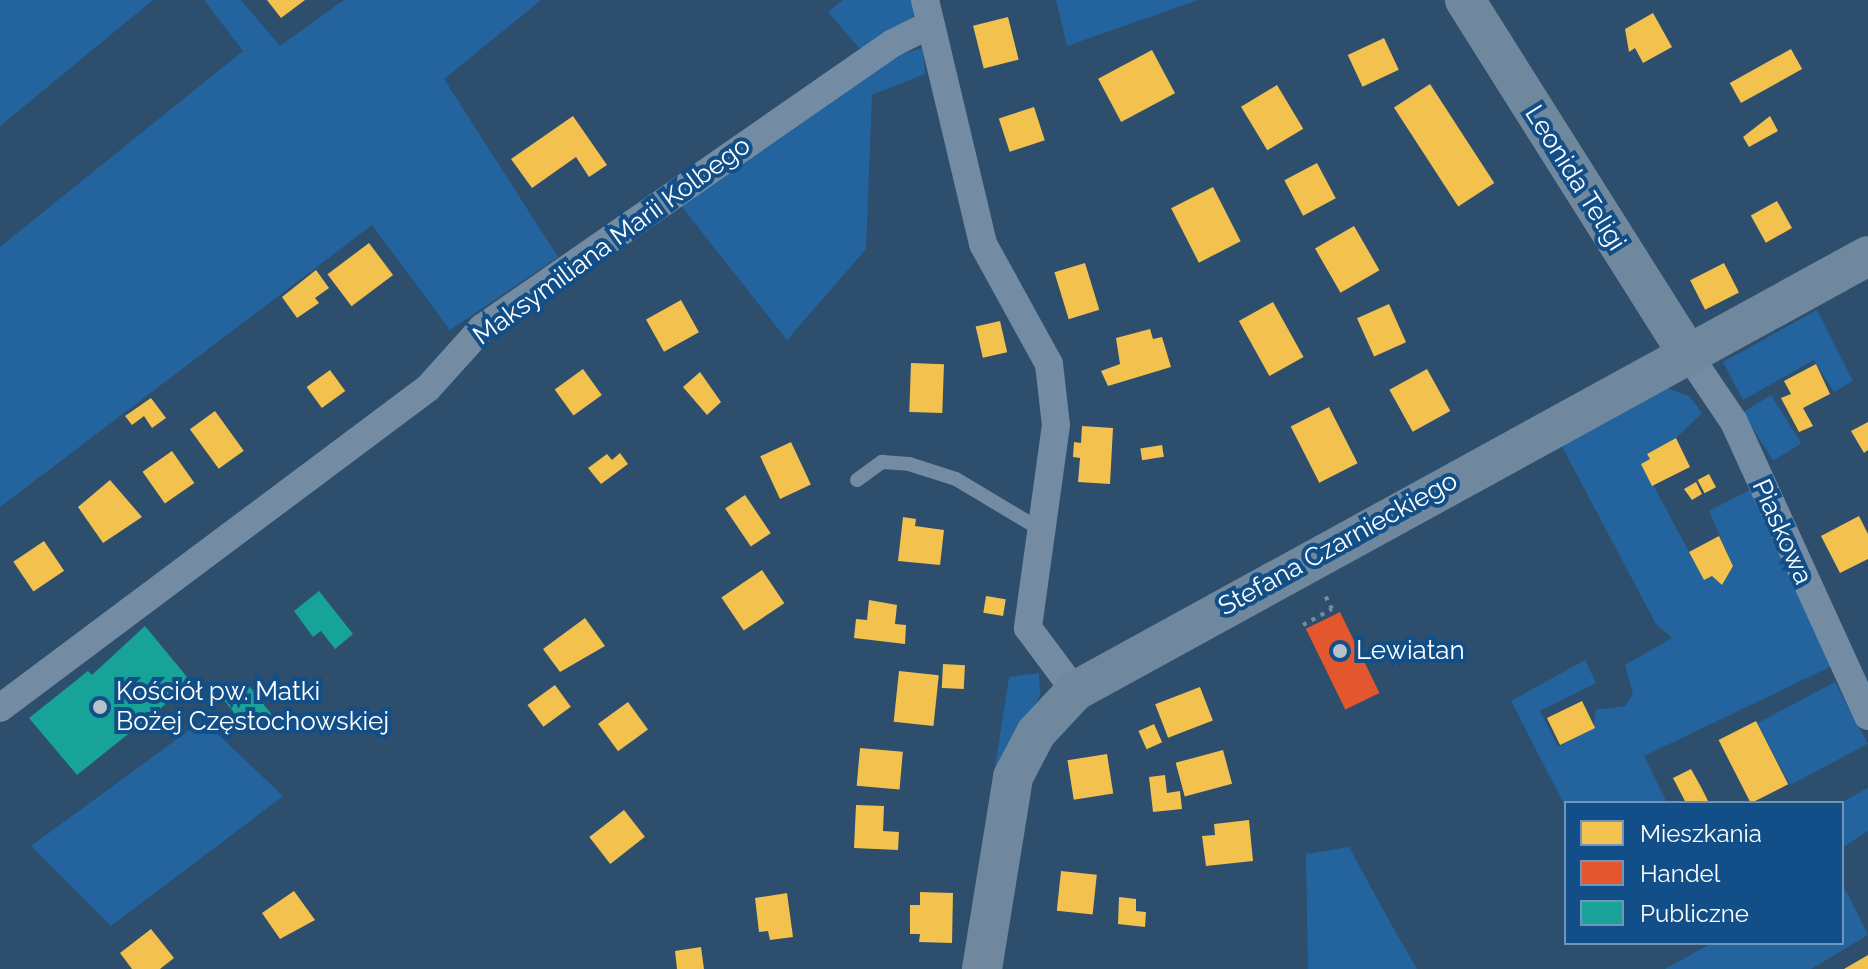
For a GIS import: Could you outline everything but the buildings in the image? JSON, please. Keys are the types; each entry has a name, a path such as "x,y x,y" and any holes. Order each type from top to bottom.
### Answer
{"street":[{"name":"Leonida Teligi","path":"1465,0 1688,354"},
{"path":"928,12 983,244 1049,364 1056,425 1028,628 1075,691"},
{"name":"Maksymiliana Marii Kolbego","path":"0,708 428,388 482,328 893,43 928,12"},
{"name":"Stefana Czarnieckiego","path":"982,969 1013,777 1036,733 1075,691 1868,256"},
{"name":"Piaskowa","path":"1688,354 1734,422 1868,716"}],"lane":[{"path":"857,480 882,462 909,464 956,479 1043,531"}],"path":[{"path":"1303,625 1332,609 1320,584"}],"shaded area":[{"path":"0,0 153,0 0,126"},
{"path":"204,0 241,0 280,46 344,0 541,0 444,79 558,257 450,330 372,225 0,507 0,247 243,51"},
{"path":"843,0 917,2 912,20 860,49 828,12"},
{"path":"1056,0 1198,0 1067,46"},
{"path":"923,48 925,74 872,95 866,249 787,340 679,203 890,57"},
{"path":"1817,310 1853,381 1834,392 1814,360 1743,400 1723,362"},
{"path":"1659,385 1689,396 1702,413 1676,438 1647,454 1650,459 1642,464 1704,580 1712,576 1722,585 1733,566 1709,511 1750,490 1832,666 1644,756 1666,801 1564,801 1564,804 1511,701 1585,660 1596,683 1540,711 1558,747 1594,728 1595,710 1625,706 1633,694 1625,665 1672,638 1656,624 1558,439"},
{"path":"1771,395 1801,443 1773,461 1743,412"},
{"path":"1039,673 1040,695 989,806 1009,677"},
{"path":"1835,682 1868,744 1790,785 1757,723"},
{"path":"203,720 283,796 111,926 31,846"},
{"path":"1868,788 1868,831 1844,847 1844,801"},
{"path":"1349,847 1417,969 1308,969 1306,854"},
{"path":"1844,887 1868,935 1811,969 1665,969 1708,945 1844,945"}],"place":[{"name":"Lewiatan","path":"1340,651"},
{"name":"Kościół pw. Matki Bożej Częstochowskiej","path":"100,707"}]}
